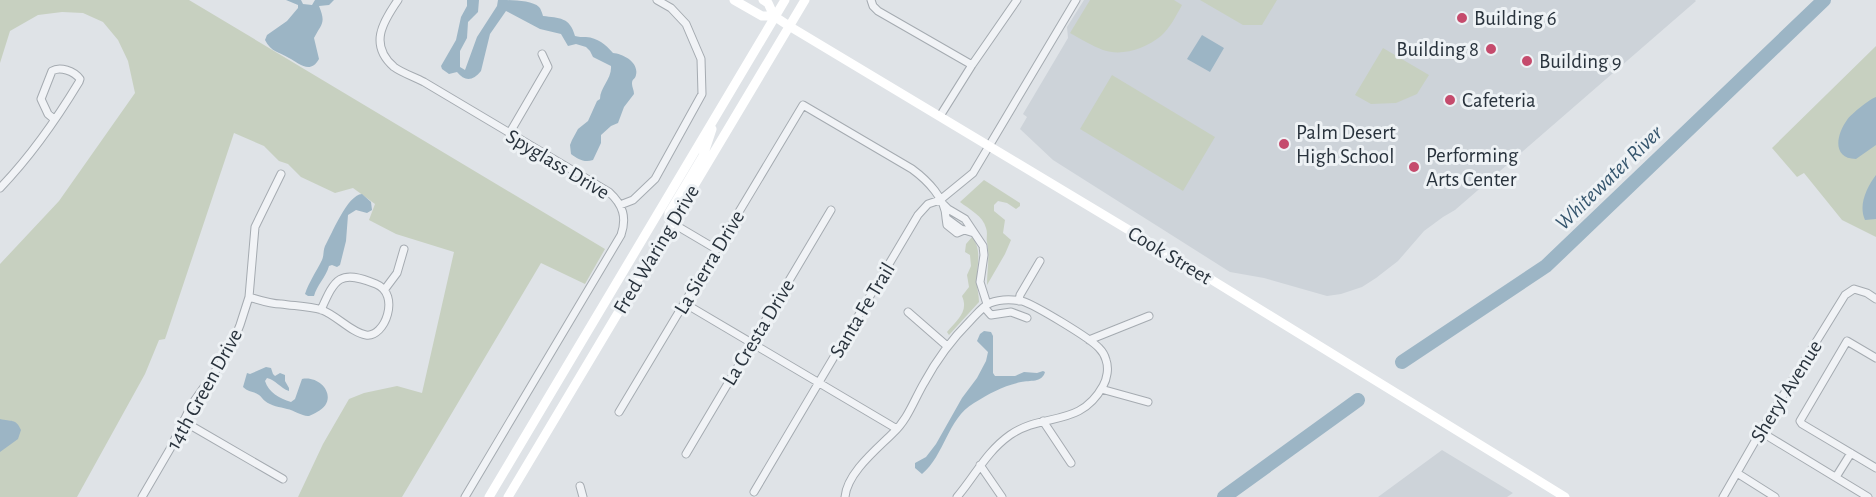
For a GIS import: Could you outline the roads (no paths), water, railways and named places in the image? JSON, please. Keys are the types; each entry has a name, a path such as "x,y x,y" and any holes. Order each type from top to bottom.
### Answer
{"main road":[{"name":"Cook Street","path":"734,0 762,16 774,16"},
{"name":"Cook Street","path":"763,0 768,3 774,16 789,26 1212,280 1565,497"},
{"name":"Fred Waring Drive","path":"489,497 785,0"},
{"name":"Fred Waring Drive","path":"508,497 805,0"},
{"path":"672,223 669,213 702,156 719,110"}],"street":[{"name":"Spyglass Drive","path":"398,0 389,12 379,35 382,52 395,67 609,192 618,200 625,216 621,235 465,497"},
{"path":"621,206 633,200 655,179 702,94 701,59 686,24 671,8 657,0"},
{"path":"871,0 873,6 878,10 972,65"},
{"path":"940,116 1017,0"},
{"name":"Santa Fe Trail","path":"754,492 918,215 928,204 940,200 973,172 1076,0"},
{"path":"509,134 548,67 542,54"},
{"path":"0,188 31,154 54,119 80,79 72,72 59,69 52,71 49,76 41,99 48,114 54,119"},
{"name":"La Sierra Drive","path":"619,412 803,105 912,169 923,177 940,200"},
{"name":"14th Green Drive","path":"142,497 170,449 192,404 230,350 249,297 255,227 281,174"},
{"path":"940,200 946,211 946,218 964,230 974,233"},
{"path":"940,200 948,209 965,219 983,246 980,282 991,315 1008,312 1027,318"},
{"name":"La Cresta Drive","path":"686,454 831,210"},
{"path":"672,223 716,249"},
{"path":"385,289 398,273 404,249"},
{"path":"1019,301 1020,295 1040,261"},
{"path":"249,297 321,310 365,335 380,329 385,322 389,298 385,289 371,282 352,277 341,278 333,285 321,310"},
{"name":"Sheryl Avenue","path":"1723,497 1845,295 1854,289 1876,299"},
{"path":"845,497 850,480 905,419 923,384 947,346 986,305 1000,300 1028,304 1089,340 1100,349 1107,361 1107,375 1101,389 1089,404 1067,417 1032,423 1012,434 996,446 957,497"},
{"path":"684,303 897,429"},
{"path":"908,312 947,346"},
{"path":"1089,340 1149,316"},
{"path":"1876,358 1847,341 1800,420 1802,424 1876,468"},
{"path":"1101,389 1148,402"},
{"path":"183,421 283,479"},
{"path":"1043,421 1071,463"},
{"path":"1761,432 1868,497"},
{"path":"1836,477 1851,453"},
{"path":"980,465 1002,497"},
{"path":"1737,473 1775,497"},
{"path":"580,486 583,497"}],"water":[{"path":"286,0 301,0 303,4 312,5 315,0 334,0 329,5 319,6 322,23 314,38 319,59 312,66 304,66 276,51 265,40 267,35 287,21 298,8 298,5"},
{"path":"467,0 479,0 478,12 468,22 467,38 460,51 460,67 465,70 477,37 497,6 498,0 520,1 536,5 543,16 559,18 567,22 575,36 598,40 613,53 633,63 636,70 636,77 632,82 634,94 624,107 618,123 601,135 601,143 593,160 584,161 574,156 571,154 570,145 578,129 588,121 600,99 610,75 611,66 593,57 586,47 576,44 568,46 561,34 540,29 506,11 490,34 481,71 469,79 457,72 449,74 441,66 456,40"},
{"path":"1202,35 1224,48 1210,72 1187,59"},
{"path":"1876,97 1876,145 1856,159 1848,158 1843,155 1838,145 1840,132 1849,117"},
{"path":"1876,175 1876,219 1865,220 1863,202"},
{"path":"362,194 371,202 372,210 367,213 356,210 348,215 346,241 340,265 329,266 314,296 308,296 305,294 336,225 351,201"},
{"path":"984,331 991,332 993,336 993,373 995,376 1045,372 1041,378 997,390 965,410 952,427 930,466 922,474 915,468 915,463 926,457 936,444 986,361 988,352 977,341"},
{"path":"266,367 271,368 275,376 280,373 285,375 289,391 270,379 267,378 265,381 269,389 282,399 291,402 295,399 302,379 309,379 316,381 326,389 328,395 324,407 307,416 270,404 243,387 247,373 250,374"},
{"path":"0,419 15,422 21,430 18,439 0,452"}],"waterway":[{"name":"Whitewater River","path":"1402,362 1546,266 1824,0"},
{"name":"Whitewater River","path":"1224,497 1358,400"}],"place":[{"name":"Building 6","path":"1462,18"},
{"name":"Building 8","path":"1491,49"},
{"name":"Building 9","path":"1527,61"},
{"name":"Cafeteria","path":"1450,100"},
{"name":"Palm Desert High School","path":"1284,144"},
{"name":"Performing Arts Center","path":"1414,167"}]}
